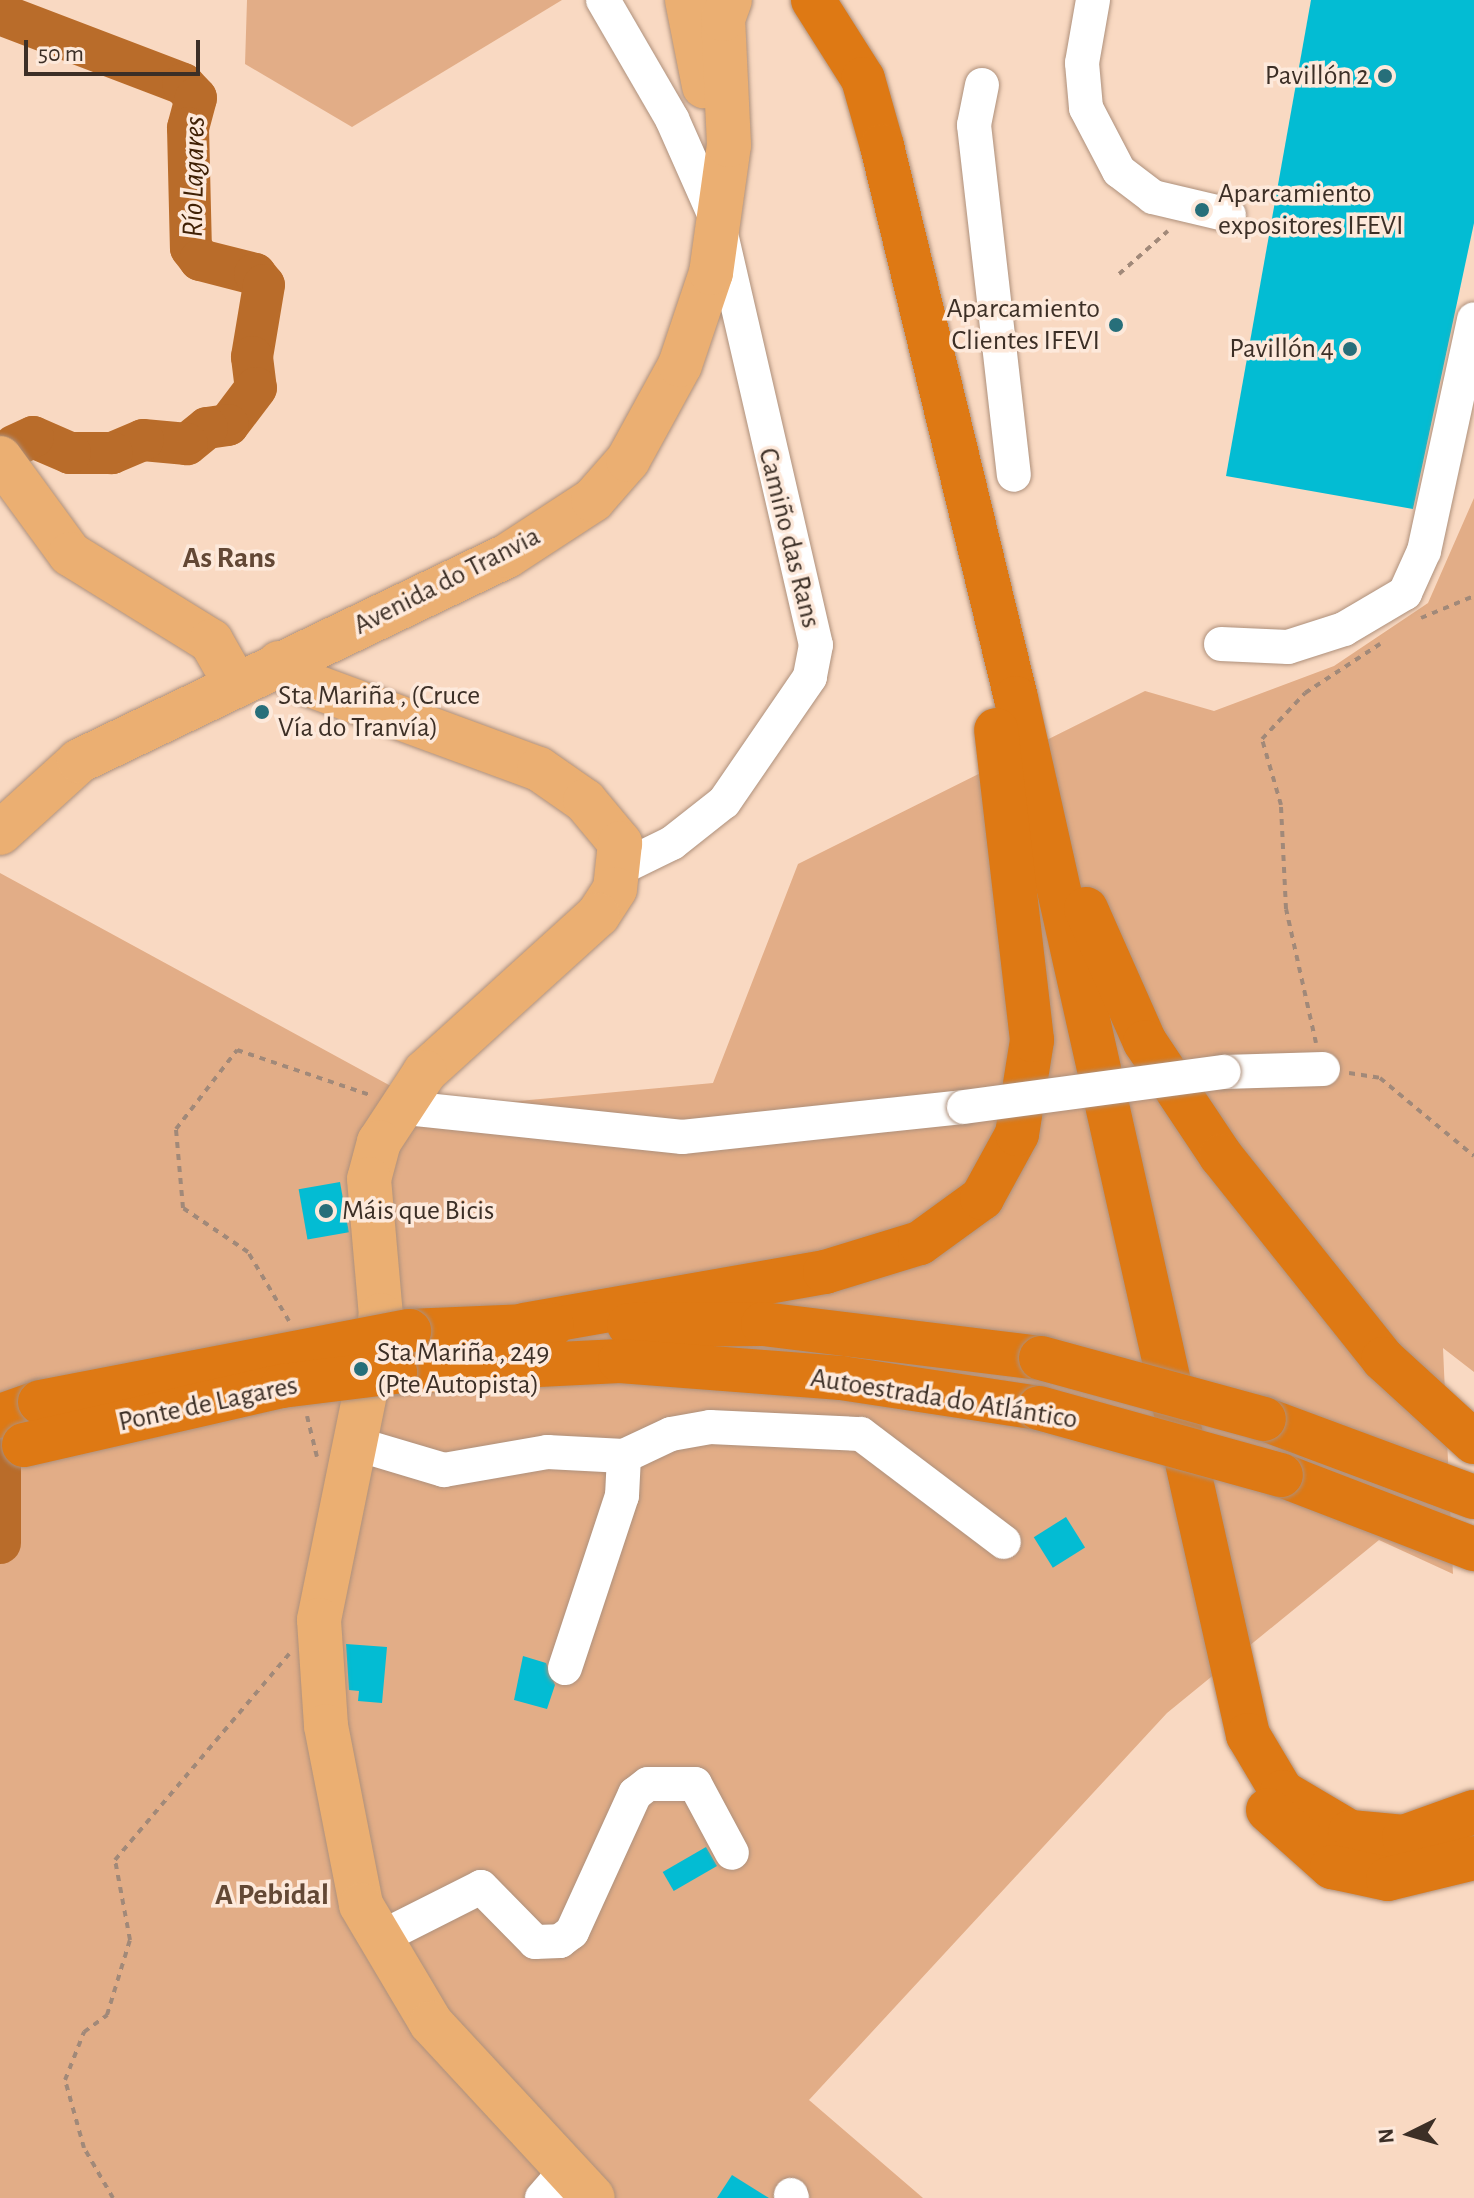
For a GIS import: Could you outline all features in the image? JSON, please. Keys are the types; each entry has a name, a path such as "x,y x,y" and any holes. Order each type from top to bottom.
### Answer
{"highway":[{"path":"813,0 863,79 965,508 1016,698 1248,1735 1282,1792 1350,1832 1404,1837 1474,1812"},
{"path":"524,1325 825,1272 920,1243 982,1198 1017,1134 1032,1040 1004,787 965,508"},
{"path":"1016,698 1109,973 1145,1042 1304,1266 1383,1359 1474,1442"},
{"path":"1004,787 1075,1065 1205,1679 1248,1792 1332,1867 1388,1879 1474,1858"},
{"name":"Autoestrada do Atlántico","path":"409,1331 524,1325 763,1324 1041,1358 1264,1419 1474,1497"},
{"name":"Ponte de Lagares","path":"16,1429 409,1331"},
{"name":"Autoestrada do Atlántico","path":"395,1372 620,1361 841,1378 1039,1408 1281,1475 1458,1542"},
{"name":"Ponte de Lagares","path":"16,1429 282,1386 395,1372"},
{"path":"1458,1542 1474,1565"}],"main road":[{"name":"Avenida do Tranvia","path":"690,0 721,182"},
{"path":"690,0 729,0"},
{"name":"Avenida do Tranvia","path":"0,833 79,761 235,683 454,584 593,500 628,460 680,365 719,225 721,182 729,145 723,19 729,0"},
{"path":"0,458 70,554 211,641 235,683"},
{"path":"279,663 297,680 539,769 608,824 620,843 621,868 598,915 425,1072 397,1107 369,1179 381,1315 360,1445 319,1620 319,1675 345,1798 352,1879 380,1938 440,2035 568,2188"}],"street":[{"name":"Camiño das Rans","path":"603,0 672,119 719,225 813,620 814,659 810,677 724,802 672,843 621,868"},
{"path":"1093,0 1082,63 1086,108 1119,171 1153,197 1192,210 1229,215"},
{"path":"982,85 974,125 1014,475"},
{"path":"1221,644 1288,647 1344,629 1405,593 1424,551 1474,319"},
{"path":"397,1107 682,1137 964,1107 1224,1072 1323,1069"},
{"path":"360,1445 444,1470 547,1452 624,1456 671,1434 710,1427 861,1434 1004,1542"},
{"path":"565,1668 622,1496 624,1456"},
{"path":"380,1938 481,1887 535,1942 560,1941 572,1932 635,1794 648,1784 695,1784 732,1853"}],"path":[{"path":"1119,274 1192,210"},
{"path":"1417,619 1474,596"},
{"path":"1392,636 1305,693 1262,739 1281,805 1286,909 1323,1069 1380,1078 1474,1156"},
{"path":"293,1339 287,1309 248,1252 183,1208 176,1129 237,1050 319,1072 397,1107"},
{"path":"304,1399 322,1470"},
{"path":"113,2198 84,2148 65,2080 84,2032 107,2015 130,1940 115,1860 169,1788 319,1620"}],"shaded area":[{"path":"247,0 562,0 352,127 245,64"},
{"path":"1474,498 1474,1372 1443,1348 1453,1574 1379,1540 1167,1713 809,2100 923,2198 0,2198 0,873 433,1109 713,1083 798,864 1145,691 1214,711 1334,666 1428,603"}],"building":[{"name":"Pavillón 4","path":"1311,0 1474,0 1474,223 1413,509 1226,476"},
{"path":"340,1182 349,1232 307,1240 299,1189"},
{"path":"1066,1517 1085,1548 1053,1568 1034,1537"},
{"path":"346,1644 387,1647 382,1703 358,1701 359,1691 349,1690"},
{"path":"523,1656 546,1663 555,1685 547,1709 514,1700"},
{"path":"706,1847 717,1866 674,1891 663,1872"},
{"path":"732,2175 769,2198 717,2198"}],"waterway":[{"name":"Río Lagares","path":"0,14 183,84 196,98 188,128 191,248 200,260 255,274 264,285 252,357 256,388 228,425 207,428 187,444 143,440 112,453 70,453 33,437 14,446"},
{"name":"Río Lagares","path":"0,1414 0,1543"}],"place":[{"name":"Pavillón 2","path":"1385,76"},
{"name":"Aparcamiento expositores IFEVI","path":"1202,210"},
{"name":"Aparcamiento Clientes IFEVI","path":"1116,325"},
{"name":"Pavillón 4","path":"1350,349"},
{"name":"Sta Mariña , (Cruce Vía do Tranvía)","path":"262,712"},
{"name":"Máis que Bicis","path":"326,1211"},
{"name":"Sta Mariña , 249 (Pte Autopista)","path":"361,1369"}],"district":[{"name":"As Rans","path":"229,558"},
{"name":"A Pebidal","path":"272,1895"}]}
